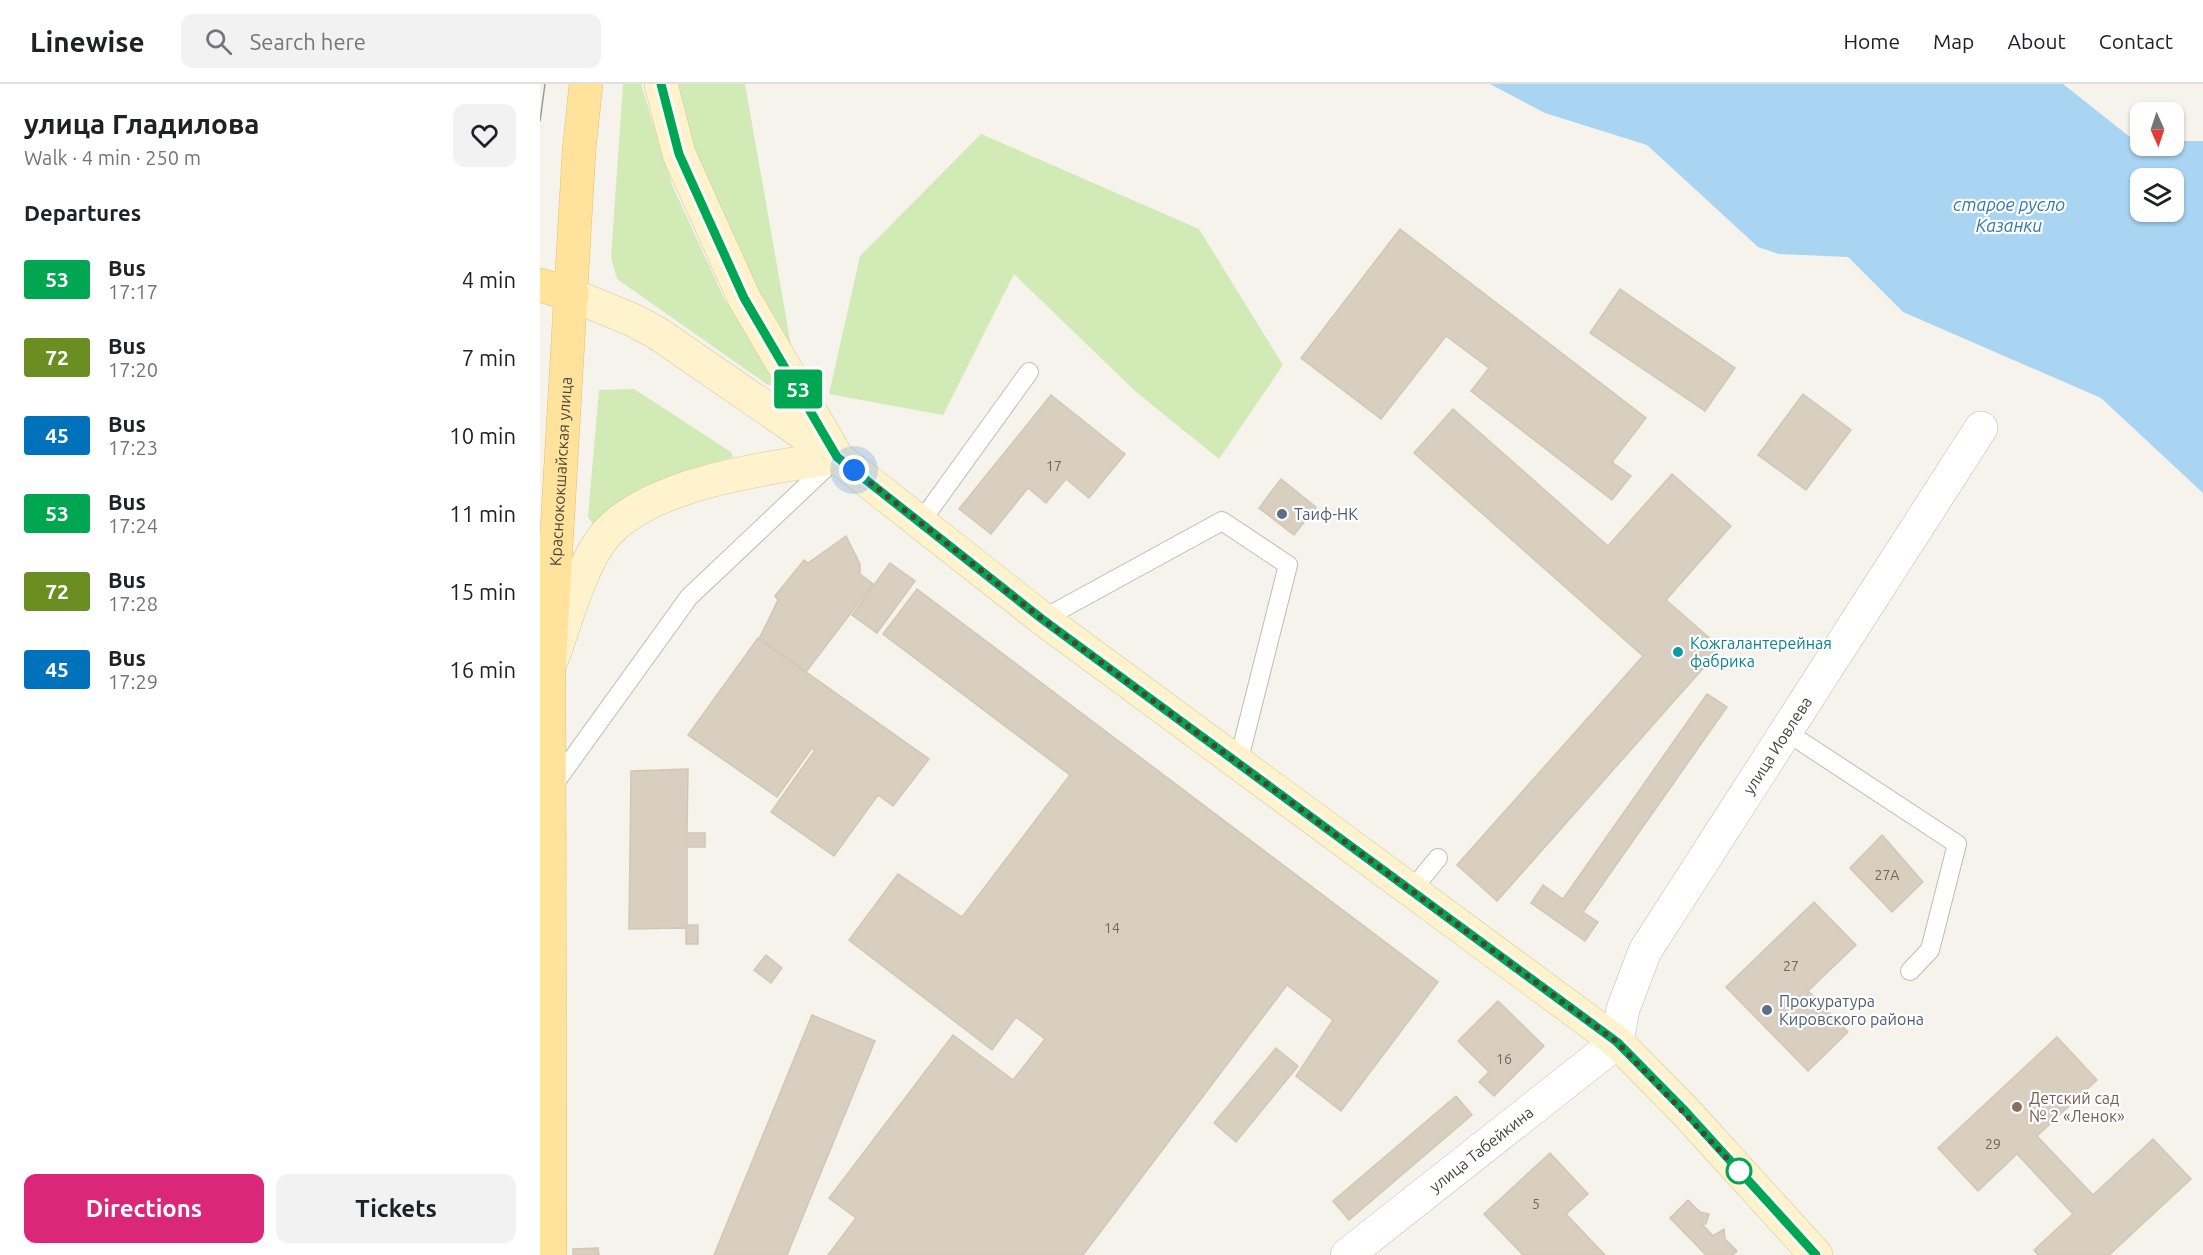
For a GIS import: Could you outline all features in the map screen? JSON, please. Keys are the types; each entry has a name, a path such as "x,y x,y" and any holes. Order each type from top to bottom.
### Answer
{"main road":[{"name":"Краснококшайская улица","path":"550,1255 549,668 586,84"},
{"path":"540,285 572,296"}],"street":[{"path":"661,84 679,154 744,298 837,457"},
{"path":"572,296 633,320 657,333 837,457 1042,619 1617,1042 1685,1111 1816,1255"},
{"name":"улица Иовлева","path":"1617,1042 1623,1009 1645,951 1981,428"},
{"path":"549,668 587,565 610,528 645,504 678,491 748,472 837,457"},
{"name":"улица Табейкина","path":"1347,1255 1617,1042"}],"lane":[{"path":"920,523 1029,372"},
{"path":"549,791 689,597 837,457"},
{"path":"1042,619 1222,521 1288,564 1238,763"},
{"path":"1785,731 1957,844 1930,950 1910,971"},
{"path":"1411,891 1438,858"}],"green space":[{"path":"623,84 641,84 673,187 724,298 775,379 773,385 768,385 617,279 611,258"},
{"path":"674,84 745,84 795,368 701,181"},
{"path":"981,134 1199,229 1283,365 1219,459 1135,391 1014,274 943,415 829,394 860,256"},
{"path":"634,389 731,452 733,457 687,470 655,488 597,530 588,517 599,390"}],"water":[{"name":"старое русло Казанки","path":"1490,84 2063,84 2130,137 2130,156 2184,156 2184,141 2203,141 2203,493 2101,398 1903,312 1848,257 1779,254 1758,247 1647,145 1545,113"}],"building":[{"path":"1400,229 1646,418 1612,462 1631,476 1612,500 1471,391 1489,368 1446,336 1381,419 1301,358"},
{"path":"1620,289 1735,368 1705,411 1590,333"},
{"path":"1803,394 1851,430 1806,490 1758,455"},
{"path":"1051,395 1125,454 1089,498 1066,479 1046,503 1028,488 991,534 959,509"},
{"name":"Кожгалантерейная фабрика","path":"1453,409 1608,546 1672,474 1731,526 1666,600 1721,648 1497,901 1457,865 1643,656 1414,453"},
{"path":"1281,479 1316,507 1294,535 1259,508"},
{"path":"846,536 860,564 860,574 873,584 806,672 759,639 778,600 775,596 804,560 808,563"},
{"path":"890,563 915,581 877,633 852,615"},
{"path":"917,589 1438,982 1341,1111 1296,1076 1333,1020 1287,985 1083,1255 828,1255 856,1218 829,1198 953,1035 1013,1080 1045,1039 1016,1017 992,1050 849,940 898,874 962,917 1070,775 883,634"},
{"path":"758,638 929,759 893,806 878,795 834,856 771,812 815,750 812,748 777,797 688,735"},
{"path":"1707,694 1727,707 1583,912 1598,922 1585,941 1531,903 1543,885 1563,899"},
{"path":"688,769 687,833 705,833 705,847 687,847 687,925 698,925 698,944 686,944 686,928 629,929 631,771"},
{"path":"1882,835 1923,882 1892,912 1850,868"},
{"path":"1814,902 1856,945 1808,991 1848,1032 1808,1071 1726,987"},
{"path":"766,955 782,968 771,983 754,970"},
{"path":"1498,1001 1544,1046 1494,1096 1479,1082 1489,1072 1458,1041"},
{"path":"812,1015 875,1041 787,1255 714,1255"},
{"path":"2057,1037 2097,1080 2037,1136 2093,1195 2153,1139 2191,1179 2109,1255 2038,1255 2034,1250 2073,1214 2017,1154 1978,1191 1938,1148"},
{"path":"1276,1048 1298,1066 1236,1142 1214,1123"},
{"path":"1456,1096 1472,1115 1349,1220 1333,1201"},
{"path":"1550,1153 1588,1194 1566,1214 1605,1255 1523,1255 1484,1214"},
{"path":"1688,1200 1700,1212 1709,1214 1706,1224 1702,1224 1713,1236 1724,1229 1725,1239 1737,1251 1733,1255 1706,1255 1670,1218"},
{"path":"598,1248 599,1255 573,1255 573,1249"}],"tram line":[{"path":"540,121 545,84"}],"bus line":[{"name":"53","path":"661,84 664,104 679,154 744,298 837,457 1042,619 1617,1042 1685,1111 1816,1255"}],"place":[{"name":"Таиф-НК","path":"1282,514"},
{"name":"Кожгалантерейная фабрика","path":"1678,652"},
{"name":"Прокуратура Кировского района","path":"1767,1010"},
{"name":"Детский сад № 2 «Ленок»","path":"2017,1107"}],"route":[{"path":"854,470 1042,619 1617,1042 1685,1111 1739,1171"}]}
